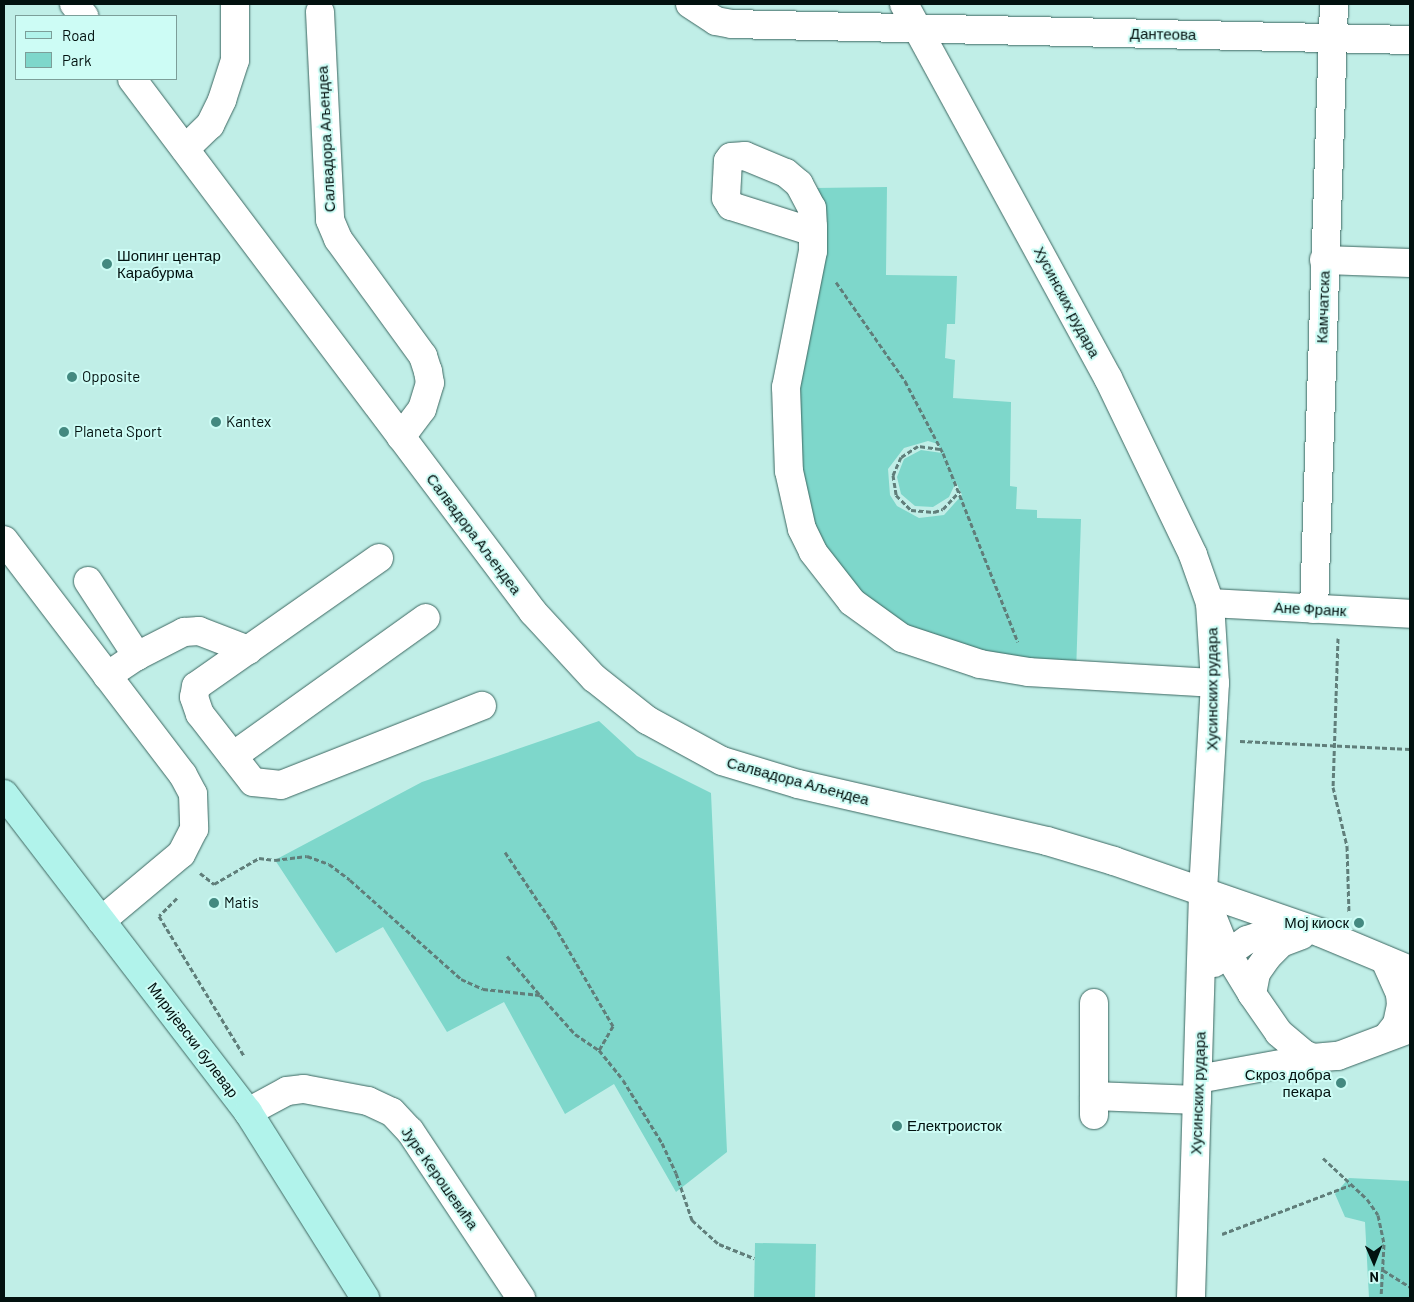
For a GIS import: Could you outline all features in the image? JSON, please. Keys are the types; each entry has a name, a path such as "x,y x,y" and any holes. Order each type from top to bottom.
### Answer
{"main road":[{"name":"Миријевски булевар","path":"4,794 248,1112 365,1298"}],"street":[{"path":"74,4 83,15"},
{"path":"185,149 210,125 222,100 235,60 235,4"},
{"name":"Дантеова","path":"690,4 716,21 732,24 1410,40"},
{"name":"Хусинских рудара","path":"904,4 915,29 1108,378 1192,555 1210,602 1215,682 1203,893 1191,1298"},
{"name":"Камчатска","path":"1327,610 1324,260 1334,4"},
{"name":"Салвадора Аљендеа","path":"320,12 330,220 338,239 423,356 428,371 430,383 422,409 401,437"},
{"name":"Салвадора Аљендеа","path":"133,80 500,570 564,649 619,700 675,738 722,761 776,778 1047,841 1319,932"},
{"path":"813,241 786,387 789,471 802,529 830,576 866,614 902,638 972,662 1030,672 1215,682"},
{"path":"1324,260 1410,263"},
{"path":"4,540 183,775 193,794 196,812 194,829 181,854 101,921"},
{"path":"379,558 196,686 194,697 200,714 253,782 281,785 482,706"},
{"path":"88,581 137,656"},
{"name":"Ане Франк","path":"1210,602 1410,614"},
{"path":"232,756 426,618"},
{"path":"107,676 137,656 184,632 199,631 248,650"},
{"path":"1203,893 1227,952 1252,994 1287,1041 1313,1058"},
{"path":"1252,994 1260,964 1274,949 1290,939 1319,932"},
{"path":"1202,975 1227,952 1247,940 1265,934 1319,932 1410,970"},
{"path":"1094,1003 1094,1106 1198,1089 1313,1058 1338,1056 1399,1033 1396,1024 1401,1005 1400,994 1385,960"},
{"name":"Јуре Керошевића","path":"248,1112 287,1091 304,1090 368,1101 392,1112 410,1131 521,1298"}],"path":[{"path":"813,241 905,381 940,449 960,490 1030,672"},
{"path":"940,449 918,446 901,456 893,475 896,496 911,510 934,512 943,509 960,490"},
{"path":"1327,610 1333,787 1347,846 1350,946"},
{"path":"1212,739 1410,749"},
{"path":"505,852 554,925 613,1026 598,1050"},
{"path":"194,881 200,873 214,884 259,858 275,860 307,856 329,864 350,880 460,978 483,989 540,995"},
{"path":"180,895 159,916 245,1058"},
{"path":"507,956 575,1034 598,1050 623,1080 662,1143 676,1173 692,1220 719,1244 754,1258"},
{"path":"1322,1158 1367,1200 1378,1215 1384,1244 1381,1298"},
{"path":"1193,1245 1350,1185"},
{"path":"1383,1270 1410,1287"}],"green space":[{"path":"887,187 886,275 957,276 955,324 947,324 945,358 955,360 953,398 1011,402 1010,486 1017,487 1016,509 1037,510 1037,518 1081,519 1076,674 1009,670 852,602 789,471 816,188","holes":["928,441 938,444 942,453 921,450 904,459 897,477 901,494 915,506 933,507 949,497 956,482 962,495 944,515 919,518 897,506 890,495 888,469 904,448"]},
{"path":"599,721 637,756 711,793 727,1152 676,1192 614,1084 565,1114 504,1002 447,1032 383,927 336,953 275,860 422,782"},
{"path":"1349,1178 1410,1181 1410,1298 1369,1298 1365,1222 1345,1217 1335,1194"},
{"path":"755,1243 816,1244 815,1298 754,1298"}],"place":[{"name":"Шопинг центар Карабурма","path":"107,264"},
{"name":"Opposite","path":"72,377"},
{"name":"Kantex","path":"216,422"},
{"name":"Planeta Sport","path":"64,432"},
{"name":"Matis","path":"214,903"},
{"name":"Мој киоск","path":"1359,923"},
{"name":"Скроз добра пекара","path":"1341,1083"},
{"name":"Електроисток","path":"897,1126"}]}
